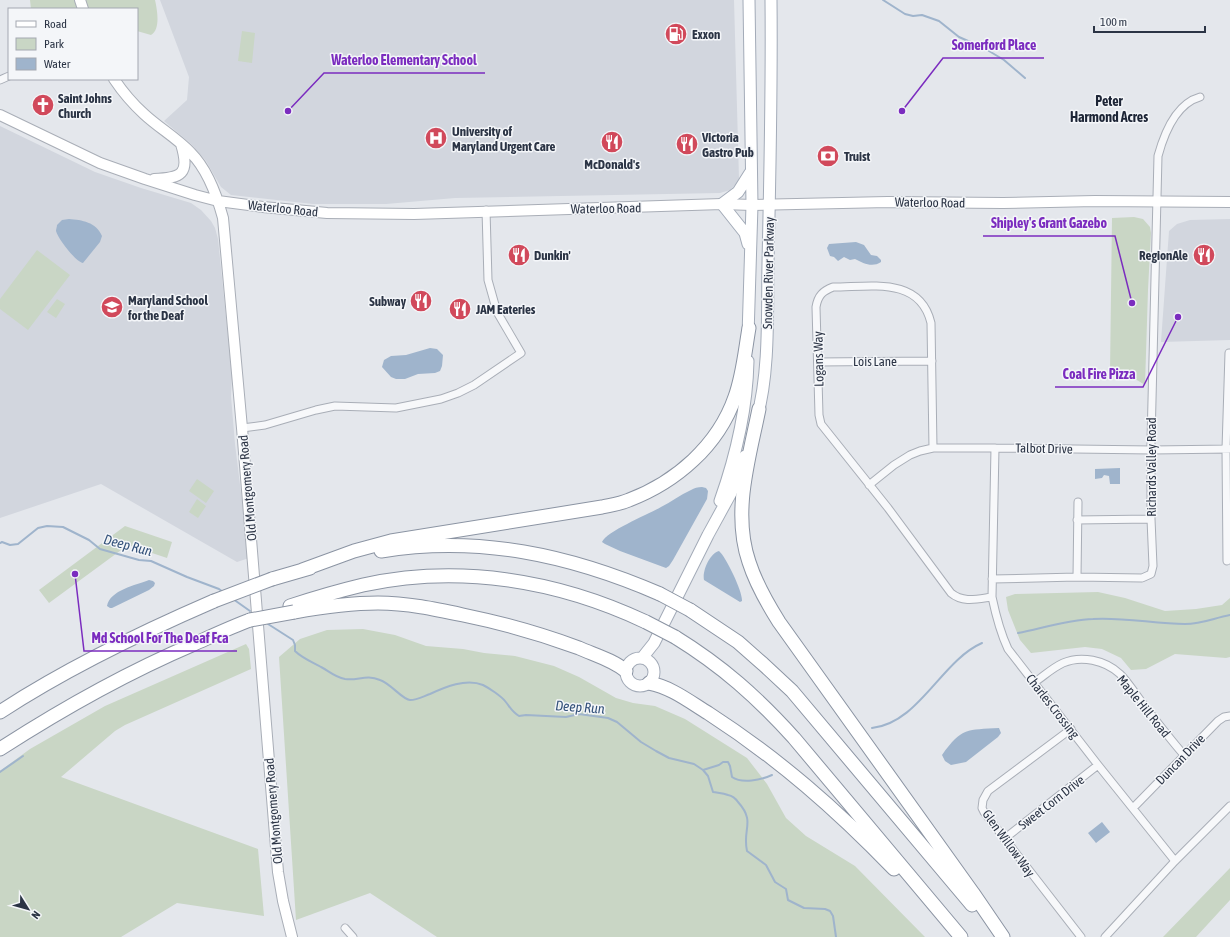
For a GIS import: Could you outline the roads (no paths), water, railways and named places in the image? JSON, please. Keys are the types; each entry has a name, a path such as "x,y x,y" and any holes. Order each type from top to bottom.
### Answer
{"highway":[{"path":"302,570 354,551 390,541 602,507 627,501 664,484 683,470 698,456 712,439 724,419 735,398 742,375 749,328"},
{"path":"759,409 748,463 741,516 748,562 756,581 766,602 779,622 1003,937"},
{"path":"0,712 48,683 108,650 159,625 272,579 302,570 356,556 428,546 500,548 570,561 600,570 660,594 690,610 738,642 792,691 998,937"},
{"path":"0,749 66,708 126,676 245,622 292,609 332,593 398,579 430,576 464,576 529,583 560,590 617,608 675,637 720,667 770,711 794,738 960,937"},
{"path":"292,609 366,603 413,606 445,611 522,629 614,662 626,671"},
{"path":"649,683 665,688 703,710 764,751 790,771 822,798 960,937"}],"main road":[{"name":"Snowden River Parkway","path":"708,535 735,453 743,416 748,377 752,205 750,0"},
{"name":"Snowden River Parkway","path":"626,671 629,662 633,659 642,658 654,643 730,493 744,458 759,409 763,382 767,331 772,64 771,0"},
{"name":"Old Montgomery Road","path":"115,80 144,114 181,144 200,164 218,201 223,218 242,428 278,872 283,901 292,937"},
{"name":"Waterloo Road","path":"0,115 100,163 146,180 195,195 218,201 263,208 327,213 414,214 486,210 642,208 722,204 770,205 888,202 1230,202"},
{"path":"146,180 170,179 182,172 186,158 181,144"},
{"path":"750,252 745,233 722,204 738,192 752,170"},
{"name":"Snowden River Parkway","path":"649,683 654,675 652,664 654,643"},
{"path":"642,658 646,659 652,664"},
{"path":"626,671 628,680 636,686 649,683"}],"street":[{"name":"Richards Valley Road","path":"992,579 1076,577 1142,578 1151,574 1153,566 1151,519 1152,375 1158,202 1158,156 1164,136 1175,116 1188,102 1200,98"},
{"path":"242,428 265,425 335,406 396,408 441,400 474,385 521,353 497,312 490,287 487,263 486,210"},
{"name":"Logans Way","path":"933,448 931,323 928,313 922,303 914,295 902,289 888,286 833,287 825,290 817,299 816,307 819,415 821,424 888,508 951,593 957,598 966,600 992,597"},
{"path":"1227,561 1229,353"},
{"name":"Lois Lane","path":"818,362 932,361"},
{"name":"Talbot Drive","path":"869,485 894,465 920,451 933,448 1228,450"},
{"name":"Charles Crossing","path":"995,448 992,597 996,619 1001,633 1008,649 1175,861"},
{"path":"1076,577 1078,502"},
{"path":"1077,520 1151,519"},
{"name":"Maple Hill Road","path":"1035,682 1063,663 1076,660 1093,660 1111,668 1123,678 1158,725 1184,755"},
{"name":"Duncan Drive","path":"1133,808 1218,721 1224,717 1230,716"},
{"name":"Glen Willow Way","path":"1071,729 988,791 982,804 984,812 1004,839 1081,937"},
{"name":"Sweet Corn Drive","path":"1004,839 1098,764"},
{"path":"1105,937 1175,861 1230,806"},
{"path":"345,928 353,937"}],"water":[{"path":"69,219 84,221 92,225 102,236 100,242 83,263 76,259 57,235 57,225 62,220"},
{"path":"856,242 864,245 871,255 877,256 881,262 871,265 855,259 850,260 844,257 838,261 834,257 830,256 827,248 829,244"},
{"path":"430,348 437,349 443,355 440,371 435,373 418,374 405,379 396,379 391,377 382,367 384,360 391,356 406,355"},
{"path":"1120,468 1120,484 1110,484 1109,476 1104,475 1102,478 1095,479 1095,469"},
{"path":"702,487 706,488 708,491 707,499 673,560 666,568 620,551 602,542 605,538 620,528 665,505 692,489"},
{"path":"719,551 734,575 742,597 742,601 740,602 704,580 704,572 707,563 716,552"},
{"path":"149,580 155,583 149,590 112,608 107,606 109,600 118,592"},
{"path":"999,728 1001,733 998,737 966,762 951,765 945,761 942,755 960,735 972,730"},
{"path":"1102,822 1110,832 1096,843 1088,833"}],"waterway":[{"path":"883,0 905,14 913,16 922,15 939,21 959,37 984,48 1004,60 1025,78"},
{"name":"Deep Run","path":"0,543 2,542 10,545 18,544 38,528 47,526 63,527 89,540 100,549 139,560 151,561 223,592"},
{"name":"Deep Run","path":"233,599 250,611"},
{"path":"1018,633 1084,620 1116,619 1191,624 1230,615"},
{"name":"Deep Run","path":"268,624 293,640 295,651 301,656 341,678 375,678 388,684 410,700 418,699 456,684 470,682 476,683 492,690 519,716 566,717 579,714 608,718 617,722 641,742 669,758 694,764 703,770 708,776 713,792 730,795 743,809 747,820 747,851 766,865 775,882 786,889 788,900 804,908 825,909 830,911 833,916 836,937"},
{"path":"872,728 889,724 903,715 917,704 954,663 967,652 982,643"},
{"path":"0,772 23,756"},
{"path":"703,770 719,765 723,762 728,762 732,777 736,779 746,781 772,775"}],"place":[{"name":"Exxon","path":"676,34"},
{"name":"Saint Johns Church","path":"43,105"},
{"name":"Waterloo Elementary School","path":"288,111"},
{"name":"Somerford Place","path":"902,111"},
{"name":"University of Maryland Urgent Care","path":"436,138"},
{"name":"McDonald's","path":"612,142"},
{"name":"Victoria Gastro Pub","path":"687,144"},
{"name":"Truist","path":"828,156"},
{"name":"Dunkin'","path":"519,255"},
{"name":"RegionAle","path":"1204,255"},
{"name":"Subway","path":"421,301"},
{"name":"Shipley's Grant Gazebo","path":"1132,303"},
{"name":"Maryland School for the Deaf","path":"112,307"},
{"name":"JAM Eateries","path":"460,309"},
{"name":"Coal Fire Pizza","path":"1178,317"},
{"name":"Md School For The Deaf Fca","path":"75,574"}],"district":[{"name":"Peter Harmond Acres","path":"1109,110"}]}
